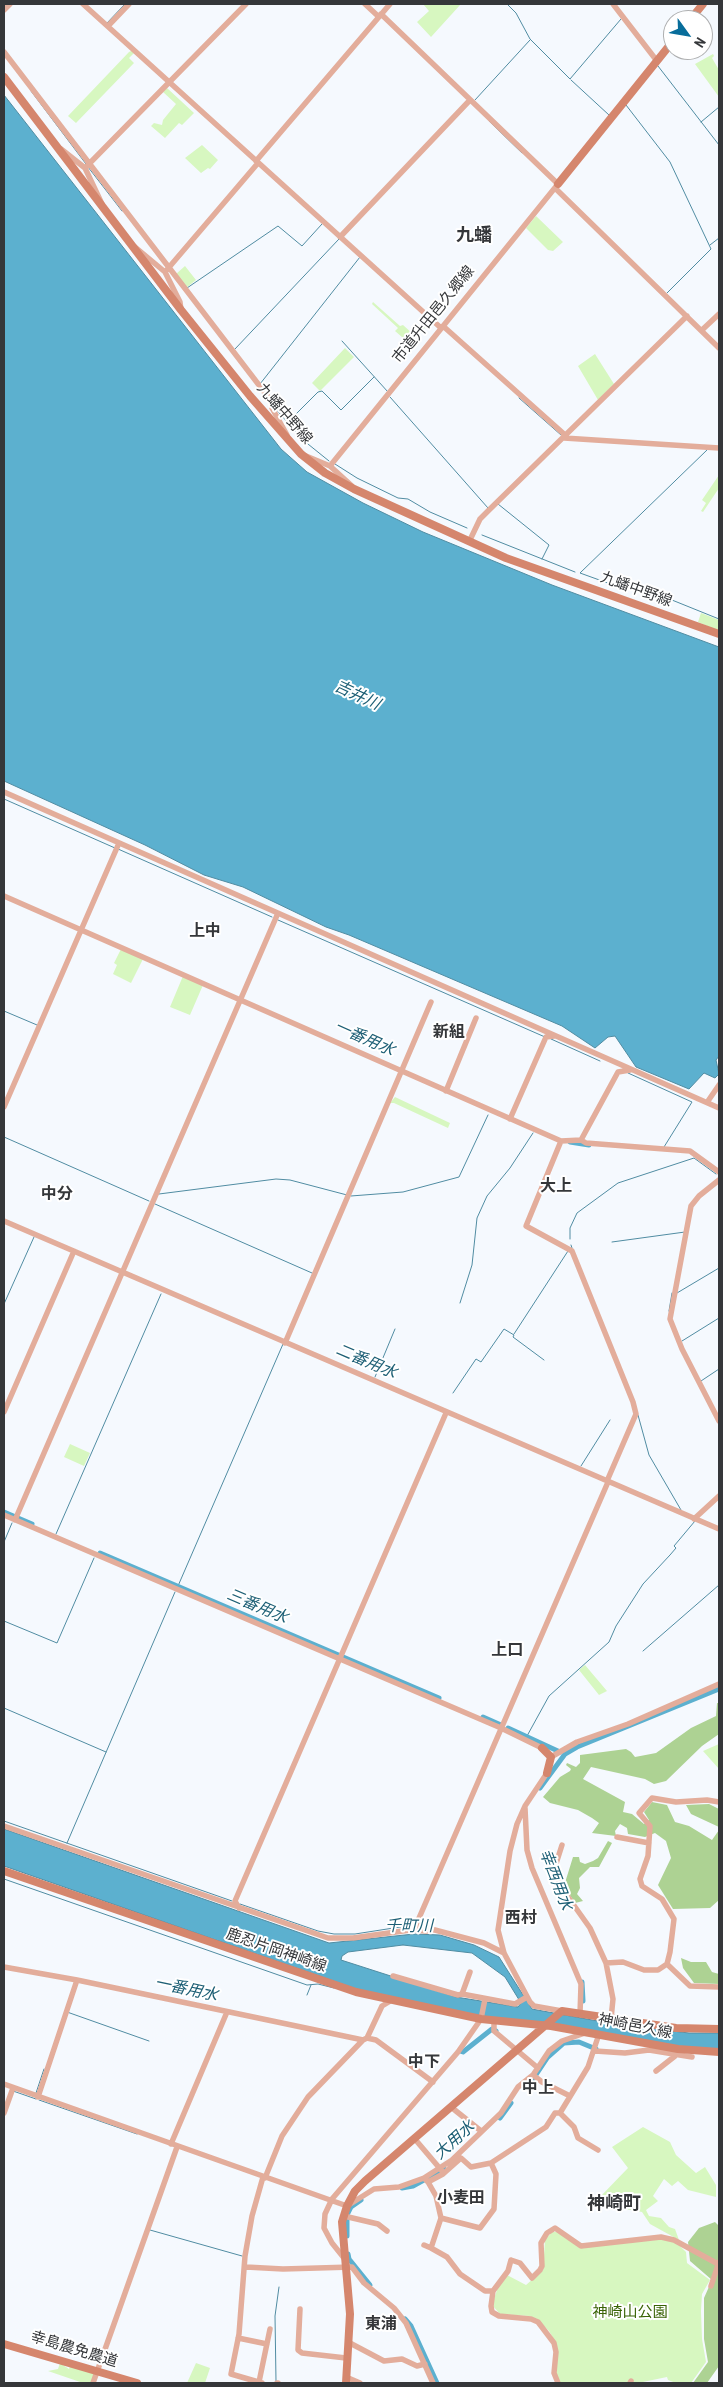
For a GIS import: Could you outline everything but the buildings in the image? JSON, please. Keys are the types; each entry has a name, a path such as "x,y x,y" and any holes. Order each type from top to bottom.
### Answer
{"main road":[{"name":"市道升田邑久郷線","path":"557,186 663,53"},
{"name":"九蟠中野線","path":"4,78 181,310 291,446 300,454 325,473 354,490 506,558 719,634"},
{"path":"542,1748 552,1757 547,1772"},
{"name":"鹿忍片岡神崎線","path":"4,1872 298,1974 356,1992 482,2018 548,2025"},
{"path":"346,2380 350,2314 342,2239 347,2206 355,2191 365,2181 561,2013 685,2029 719,2029"},
{"name":"神崎邑久線","path":"548,2025 599,2034 677,2053 719,2052"},
{"name":"幸島農免農道","path":"4,2344 137,2383"}],"street":[{"path":"4,10 10,4"},
{"path":"84,4 564,436 719,448"},
{"path":"109,25 129,4"},
{"path":"88,166 246,4"},
{"path":"365,4 380,15 471,102 687,316 703,329 719,348"},
{"path":"167,270 390,4"},
{"path":"613,4 656,62"},
{"path":"4,52 167,270 275,406 272,408 291,446"},
{"path":"341,236 471,102"},
{"path":"53,144 88,166 103,208"},
{"name":"市道升田邑久郷線","path":"330,466 557,186"},
{"path":"132,246 167,270 180,302 181,310"},
{"path":"703,329 719,314"},
{"path":"470,542 480,519 687,316"},
{"path":"300,454 330,466 354,490"},
{"path":"4,792 117,847 276,917 556,1035 632,1070 708,1101 719,1108"},
{"path":"4,1107 117,847"},
{"path":"4,896 563,1140 581,1140 586,1143 690,1151 719,1172"},
{"path":"16,1518 276,917"},
{"path":"285,1341 431,1002"},
{"path":"446,1090 476,1018"},
{"path":"510,1118 546,1037 556,1035"},
{"path":"581,1140 618,1072 632,1070"},
{"path":"708,1101 719,1086"},
{"path":"504,1953 484,1943 416,1925 636,1414 633,1402 572,1250 526,1226 563,1140"},
{"path":"719,1180 698,1196 691,1206 670,1320 682,1349 719,1421"},
{"path":"4,1221 719,1529"},
{"path":"4,1412 74,1251"},
{"path":"236,1904 340,1657 446,1413"},
{"path":"694,1519 719,1496"},
{"path":"4,1515 16,1518 340,1657 542,1748"},
{"path":"552,1757 577,1742 628,1724 719,1684"},
{"path":"547,1772 525,1806 517,1824 510,1851 499,1923 499,1935 504,1953 524,1999 534,2006 561,2013"},
{"path":"606,1963 623,1962 644,1970 658,1970 667,1964 675,1925 674,1919 662,1899 642,1886 640,1878 648,1856 650,1826 639,1813 652,1798 676,1802 707,1800 719,1802"},
{"path":"525,1806 527,1850 532,1868 581,1984 580,2014"},
{"path":"4,1826 236,1904 328,1938 353,1938 410,1930 443,1932"},
{"path":"616,1837 649,1843"},
{"path":"562,1845 554,1870 563,1890 590,1928 606,1963 613,1999 610,2019"},
{"path":"667,1964 690,1986 719,1987"},
{"path":"4,1967 376,2040 432,2081"},
{"path":"462,1994 470,1972"},
{"path":"393,1976 458,1995 462,1994 485,2000 515,2004 524,1999"},
{"path":"38,2097 77,1980"},
{"path":"270,2329 257,2383 232,2374 252,2216 263,2178 282,2136 308,2097 365,2039 382,2006 392,2000"},
{"path":"433,2383 406,2323 394,2308 364,2283 352,2267 345,2262 324,2228 324,2214 332,2199 432,2081 482,2018 485,2000"},
{"path":"93,2383 175,2147 228,2012"},
{"path":"494,2020 494,2030 538,2068"},
{"path":"4,2084 12,2089 175,2147 263,2178 332,2199 347,2206 374,2189 426,2180 442,2171 501,2113 518,2087 535,2076 547,2054 559,2044 587,2032"},
{"path":"459,2156 471,2167 491,2163 546,2127 556,2113 560,2113 570,2096 595,2051 599,2034"},
{"path":"595,2051 625,2053 649,2050 677,2053 692,2058"},
{"path":"656,2071 677,2053"},
{"path":"535,2076 570,2096"},
{"path":"4,2113 12,2089"},
{"path":"451,2107 481,2131"},
{"path":"560,2113 574,2127 578,2138 598,2150"},
{"path":"414,2138 442,2171"},
{"path":"441,2218 480,2228 494,2209 496,2174 491,2163"},
{"path":"426,2180 436,2196 441,2218 432,2248"},
{"path":"346,2217 378,2224 386,2231"},
{"path":"558,2383 554,2373 556,2352 554,2343 535,2320 499,2316 492,2312 494,2291 508,2271 511,2260 520,2263 532,2278 540,2270 542,2266 541,2243 547,2233 555,2228 581,2246 661,2237 674,2240 719,2263 711,2286"},
{"path":"424,2245 446,2258 466,2278 485,2291 494,2291"},
{"path":"246,2266 283,2270 345,2262"},
{"path":"300,2309 298,2350 302,2353 346,2358"},
{"path":"238,2338 267,2344"},
{"path":"348,2342 384,2361 402,2359 417,2366 425,2364"},
{"path":"346,2380 360,2383"}],"green space":[{"path":"423,4 461,4 431,37 417,22 429,11"},
{"path":"133,50 135,52 129,58 134,63 76,123 68,116 129,52"},
{"path":"702,60 713,60 719,70 719,97 695,64"},
{"path":"167,88 194,113 182,125 179,123 165,138 151,126 154,123 162,125 163,120 176,104 163,92"},
{"path":"202,145 218,160 210,169 208,168 201,173 185,158"},
{"path":"536,216 563,242 553,251 548,250 526,228"},
{"path":"185,266 196,280 186,288 176,274"},
{"path":"373,302 400,326 403,325 413,334 427,319 430,322 410,344 395,331 398,328 372,304"},
{"path":"345,348 354,357 320,391 312,383"},
{"path":"595,354 614,384 598,400 578,366"},
{"path":"719,475 719,488 703,512 701,511 706,503 702,500"},
{"path":"701,613 719,620 719,631 698,622"},
{"path":"121,949 143,959 131,983 113,974 117,965 114,963"},
{"path":"183,976 203,985 190,1015 170,1007"},
{"path":"395,1097 450,1123 448,1128 394,1103 390,1103"},
{"path":"70,1444 90,1453 84,1466 64,1457"},
{"path":"585,1665 607,1691 599,1695 579,1670"},
{"path":"717,1703 719,1703 719,1734 702,1746 666,1781 654,1784 645,1779 591,1767 583,1779 625,1802 623,1812 632,1814 644,1824 649,1820 644,1812 652,1802 667,1805 675,1822 689,1826 712,1840 719,1830 719,1900 710,1908 673,1909 658,1885 671,1858 666,1841 655,1833 645,1837 628,1834 627,1828 620,1824 615,1831 616,1836 592,1833 599,1823 578,1810 550,1803 543,1797 560,1777 570,1771 571,1769 566,1765 567,1763 576,1767 580,1763 580,1755 626,1749 635,1757 656,1753 691,1728 716,1716"},
{"path":"719,1744 719,1769 703,1751"},
{"path":"709,1804 719,1809 719,1827 691,1814 686,1805"},
{"path":"608,1841 612,1843 599,1867 590,1867 579,1878 580,1888 577,1894 583,1901 575,1903 564,1886 573,1857 579,1857 580,1862 585,1864 593,1861 598,1858"},
{"path":"681,1958 691,1962 706,1962 712,1972 719,1974 719,1984 694,1983 683,1968"},
{"path":"643,2127 670,2142 676,2155 696,2173 705,2167 716,2185 716,2197 688,2190 678,2181 672,2186 664,2179 653,2196 658,2201 646,2210 649,2216 661,2218 669,2227 675,2229 679,2240 650,2224 642,2212 625,2209 599,2198 628,2168 612,2147"},
{"path":"715,2222 719,2226 719,2366 707,2383 693,2383 708,2362 704,2339 704,2298 712,2280 690,2261 688,2242 699,2228"},
{"name":"神崎山公園","path":"552,2232 557,2232 581,2247 665,2239 678,2244 686,2252 687,2263 710,2280 702,2294 701,2311 702,2339 706,2362 691,2383 676,2383 668,2380 667,2377 638,2383 560,2383 556,2372 556,2343 549,2331 537,2319 529,2316 500,2314 492,2305 498,2287 507,2275 526,2285 543,2270 545,2240"},
{"path":"60,2363 69,2369 70,2366 94,2373 91,2383 83,2383 48,2371 58,2369"},
{"path":"196,2363 210,2368 205,2383 187,2383"}],"water":[{"name":"吉井川","path":"4,95 281,449 307,472 363,503 423,532 552,585 719,647 719,1056 716,1060 719,1074 715,1078 704,1073 689,1089 636,1067 615,1036 608,1037 595,1048 562,1026 349,935 326,927 243,887 204,875 145,845 4,781"},
{"path":"4,1829 329,1943 414,1934 440,1935 474,1945 499,1957 532,2009 614,2024 689,2033 719,2033 719,2050 682,2047 482,2017 356,1989 4,1866","holes":["403,1945 472,1953 505,1977 521,2003 518,2007 456,1997 341,1960 342,1956 348,1952"]}],"waterway":[{"path":"107,23 125,4"},
{"path":"507,4 516,13 530,39 570,79 621,19"},
{"path":"475,100 530,40"},
{"path":"658,66 719,145"},
{"path":"571,80 609,115"},
{"path":"31,91 86,164"},
{"path":"626,105 670,162 711,249 667,293"},
{"path":"701,122 719,107"},
{"path":"489,121 522,153"},
{"path":"88,167 122,211"},
{"path":"187,288 278,226 302,246 322,224"},
{"path":"710,245 719,238"},
{"path":"235,349 339,239"},
{"path":"260,384 360,257"},
{"path":"342,341 388,392"},
{"path":"287,423 318,392 322,391 341,410 374,377"},
{"path":"390,397 488,508"},
{"path":"519,398 561,435"},
{"path":"275,408 303,440 329,461"},
{"path":"707,450 580,573 616,586 667,598 719,619"},
{"path":"335,464 357,478 398,498 408,499 430,512 467,528"},
{"path":"498,504 549,545 542,559"},
{"path":"482,535 575,572"},
{"path":"4,799 115,848"},
{"path":"118,849 272,917"},
{"path":"278,920 545,1037"},
{"path":"4,1011 37,1025"},
{"path":"551,1039 600,1061"},
{"path":"628,1073 692,1102 664,1147"},
{"path":"351,1196 403,1192 459,1177 488,1115"},
{"path":"460,1303 472,1265 477,1218 487,1196 510,1168 533,1133"},
{"path":"4,1137 149,1201"},
{"name":"一番用水","path":"570,1142 589,1145"},
{"path":"570,1239 570,1228 577,1213 618,1183 694,1158 716,1174"},
{"path":"159,1194 276,1179 290,1180 347,1195"},
{"path":"155,1204 312,1273"},
{"path":"612,1242 685,1232"},
{"path":"4,1304 34,1237"},
{"path":"514,1334 568,1251"},
{"path":"677,1293 719,1268"},
{"path":"669,1311 672,1293"},
{"path":"56,1534 161,1294"},
{"path":"682,1341 719,1318"},
{"name":"二番用水","path":"375,1377 395,1329"},
{"path":"453,1393 476,1359 481,1362 504,1329 544,1360"},
{"path":"178,1586 283,1344"},
{"path":"701,1381 719,1369"},
{"path":"638,1415 649,1455 681,1510"},
{"path":"581,1466 610,1420"},
{"name":"三番用水","path":"4,1512 32,1524"},
{"path":"527,1736 549,1696 609,1642 616,1626 643,1584 676,1548 674,1546 695,1521"},
{"path":"4,1542 12,1523"},
{"name":"三番用水","path":"100,1553 439,1698"},
{"path":"4,1621 57,1643 94,1558"},
{"path":"643,1651 719,1585"},
{"path":"67,1843 175,1592"},
{"name":"幸西用水","path":"540,1788 565,1754 577,1747 719,1689"},
{"path":"4,1708 106,1752"},
{"name":"三番用水","path":"483,1717 501,1725"},
{"name":"三番用水","path":"508,1728 560,1752"},
{"path":"4,1821 232,1901"},
{"path":"4,1879 307,1985 318,1984 334,1988"},
{"name":"千町川","path":"240,1904 318,1931 334,1934 355,1934 413,1925"},
{"name":"幸西用水","path":"582,1982 583,2001"},
{"path":"307,1995 311,1985"},
{"path":"67,2012 149,2041"},
{"path":"460,2051 463,2052 492,2029 496,2031"},
{"name":"大用水","path":"523,2086 533,2079 547,2058 564,2043 579,2042 596,2049"},
{"path":"36,2093 44,2069"},
{"path":"13,2091 36,2099"},
{"path":"39,2100 137,2134"},
{"name":"大用水","path":"500,2118 511,2103"},
{"name":"大用水","path":"402,2188 413,2186 444,2169"},
{"name":"大用水","path":"347,2236 347,2215 351,2207 361,2200"},
{"path":"150,2230 242,2256"},
{"name":"大用水","path":"348,2254 349,2259 370,2285"},
{"path":"276,2381 275,2316 279,2287"},
{"name":"大用水","path":"405,2319 411,2326 437,2383"}],"district":[{"name":"九蟠","path":"474,236"},
{"name":"上中","path":"205,932"},
{"name":"新組","path":"449,1033"},
{"name":"大上","path":"556,1187"},
{"name":"中分","path":"57,1195"},
{"name":"上口","path":"507,1651"},
{"name":"西村","path":"521,1919"},
{"name":"中下","path":"424,2063"},
{"name":"中上","path":"538,2089"},
{"name":"小麦田","path":"461,2199"},
{"name":"神崎町","path":"614,2204"},
{"name":"東浦","path":"381,2325"}]}
